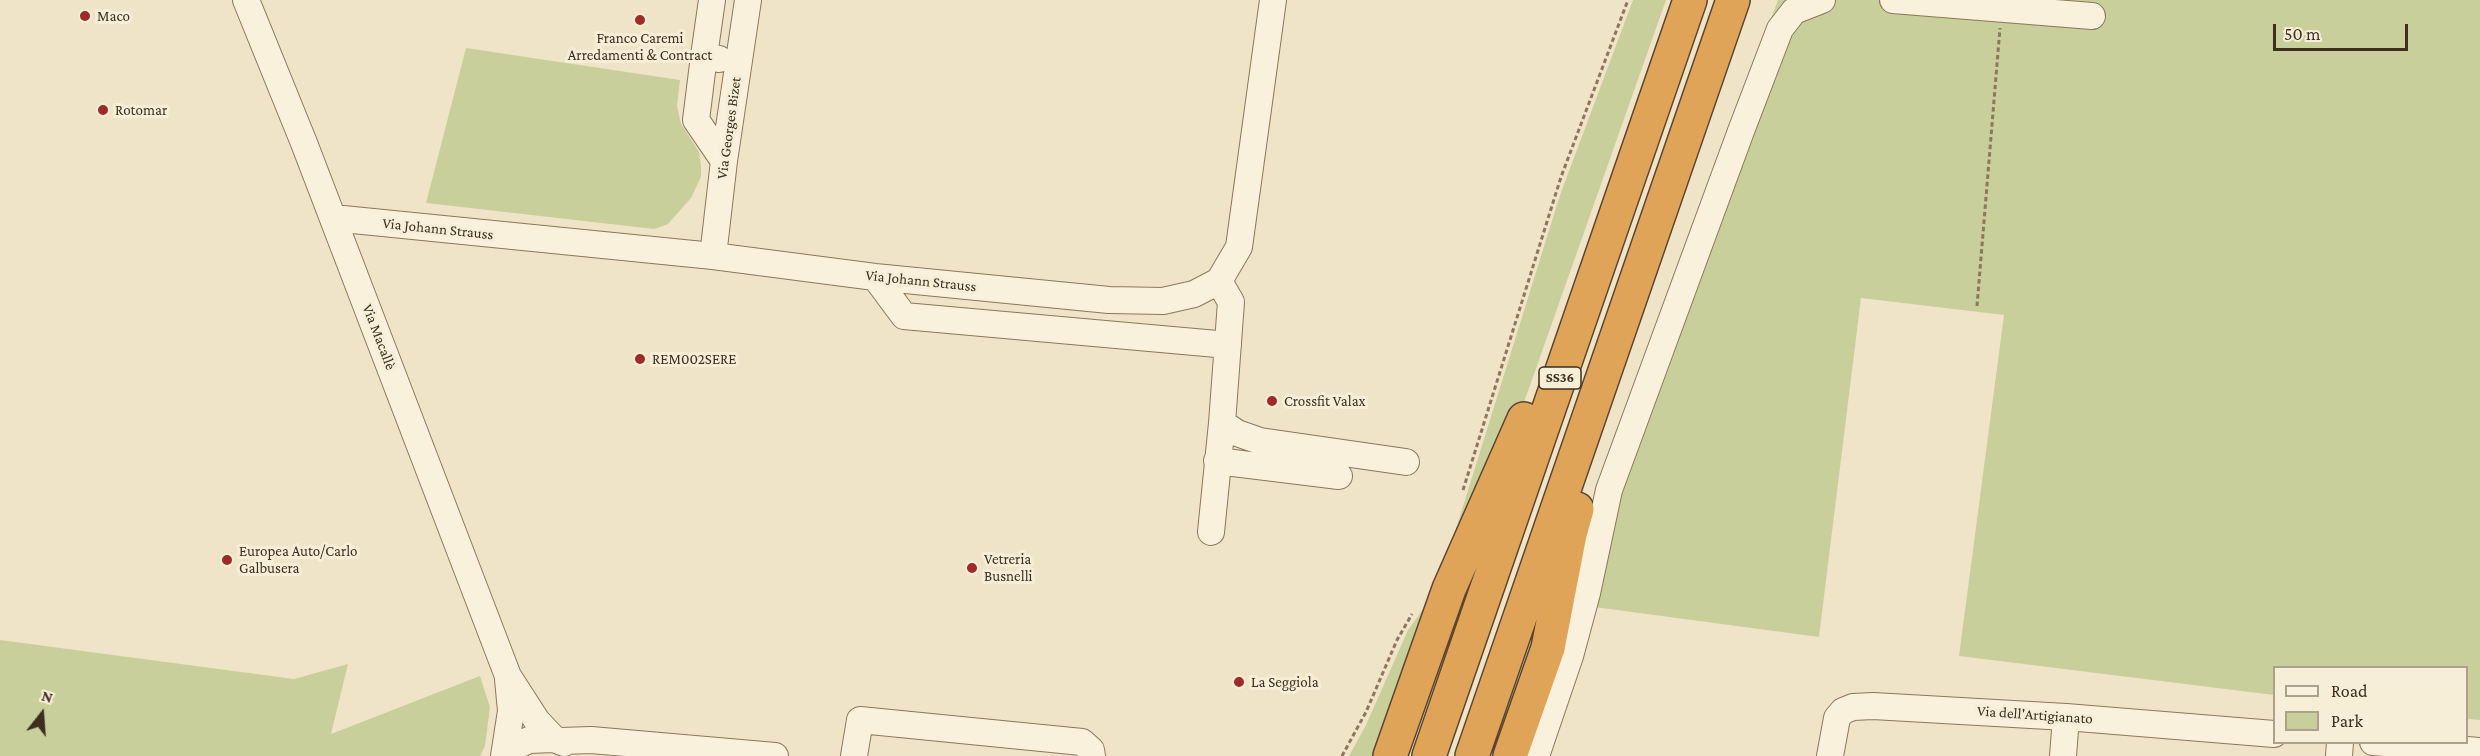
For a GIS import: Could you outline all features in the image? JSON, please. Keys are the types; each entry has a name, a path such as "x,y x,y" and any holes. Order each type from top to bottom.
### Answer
{"highway":[{"name":"SS36","path":"1429,756 1690,0"},
{"name":"SS36","path":"1472,756 1733,0"},
{"path":"1390,756 1445,601 1519,433 1548,350 1555,338 1576,321 1583,310"},
{"path":"1510,756 1548,648 1570,534 1598,440 1622,322"}],"street":[{"name":"Via Macallè","path":"246,0 333,218 508,676 537,722 565,745"},
{"path":"712,0 696,120 724,161"},
{"name":"Via Georges Bizet","path":"713,256 724,161 748,0"},
{"path":"1211,532 1231,302 1219,281 1239,247 1273,0"},
{"path":"1536,756 1570,656 1587,593 1608,490 1780,29 1793,6 1822,0"},
{"path":"1893,0 2092,16"},
{"path":"704,56 739,63"},
{"name":"Via Johann Strauss","path":"333,218 713,256 875,277 1109,300 1162,301 1194,294 1219,281"},
{"path":"875,277 904,316 1228,345"},
{"path":"1222,423 1237,433 1260,441 1406,462"},
{"path":"1217,461 1339,476"},
{"name":"Via Macallè","path":"504,756 511,711 508,676"},
{"name":"Via dell'Artigianato","path":"1830,756 1837,718 1843,711 1853,707 1873,706 2066,717 2273,734"},
{"path":"2063,756 2066,717"},
{"path":"854,756 860,720 1082,742 1091,750 1092,756"},
{"path":"504,756 512,748 529,740 565,745 591,740 775,756"},
{"path":"2397,744 2480,751"},
{"path":"641,756 667,746"}],"path":[{"path":"1461,496 1561,177 1628,0"},
{"path":"1977,306 2002,9"},
{"path":"1342,756 1365,712 1397,640 1417,607"}],"green space":[{"path":"1633,0 1666,0 1527,394 1381,756 1349,756 1365,727 1408,630 1431,598 1441,577 1560,195"},
{"path":"1778,0 2480,0 2480,720 2468,719 2468,666 2273,666 2273,695 1959,656 2004,315 1861,298 1819,637 1572,604 1604,464"},
{"path":"466,48 680,80 677,106 681,124 699,152 701,165 701,177 691,198 668,224 654,229 426,203"},
{"path":"0,640 294,679 348,664 331,734 480,676 490,707 485,746 480,756 0,756"}],"place":[{"name":"Maco","path":"85,16"},
{"name":"Franco Caremi Arredamenti & Contract","path":"640,20"},
{"name":"Rotomar","path":"103,110"},
{"name":"REM002SERE","path":"640,359"},
{"name":"Crossfit Valax","path":"1272,401"},
{"name":"Europea Auto/Carlo Galbusera","path":"227,560"},
{"name":"Vetreria Busnelli","path":"972,568"},
{"name":"La Seggiola","path":"1239,682"}]}
